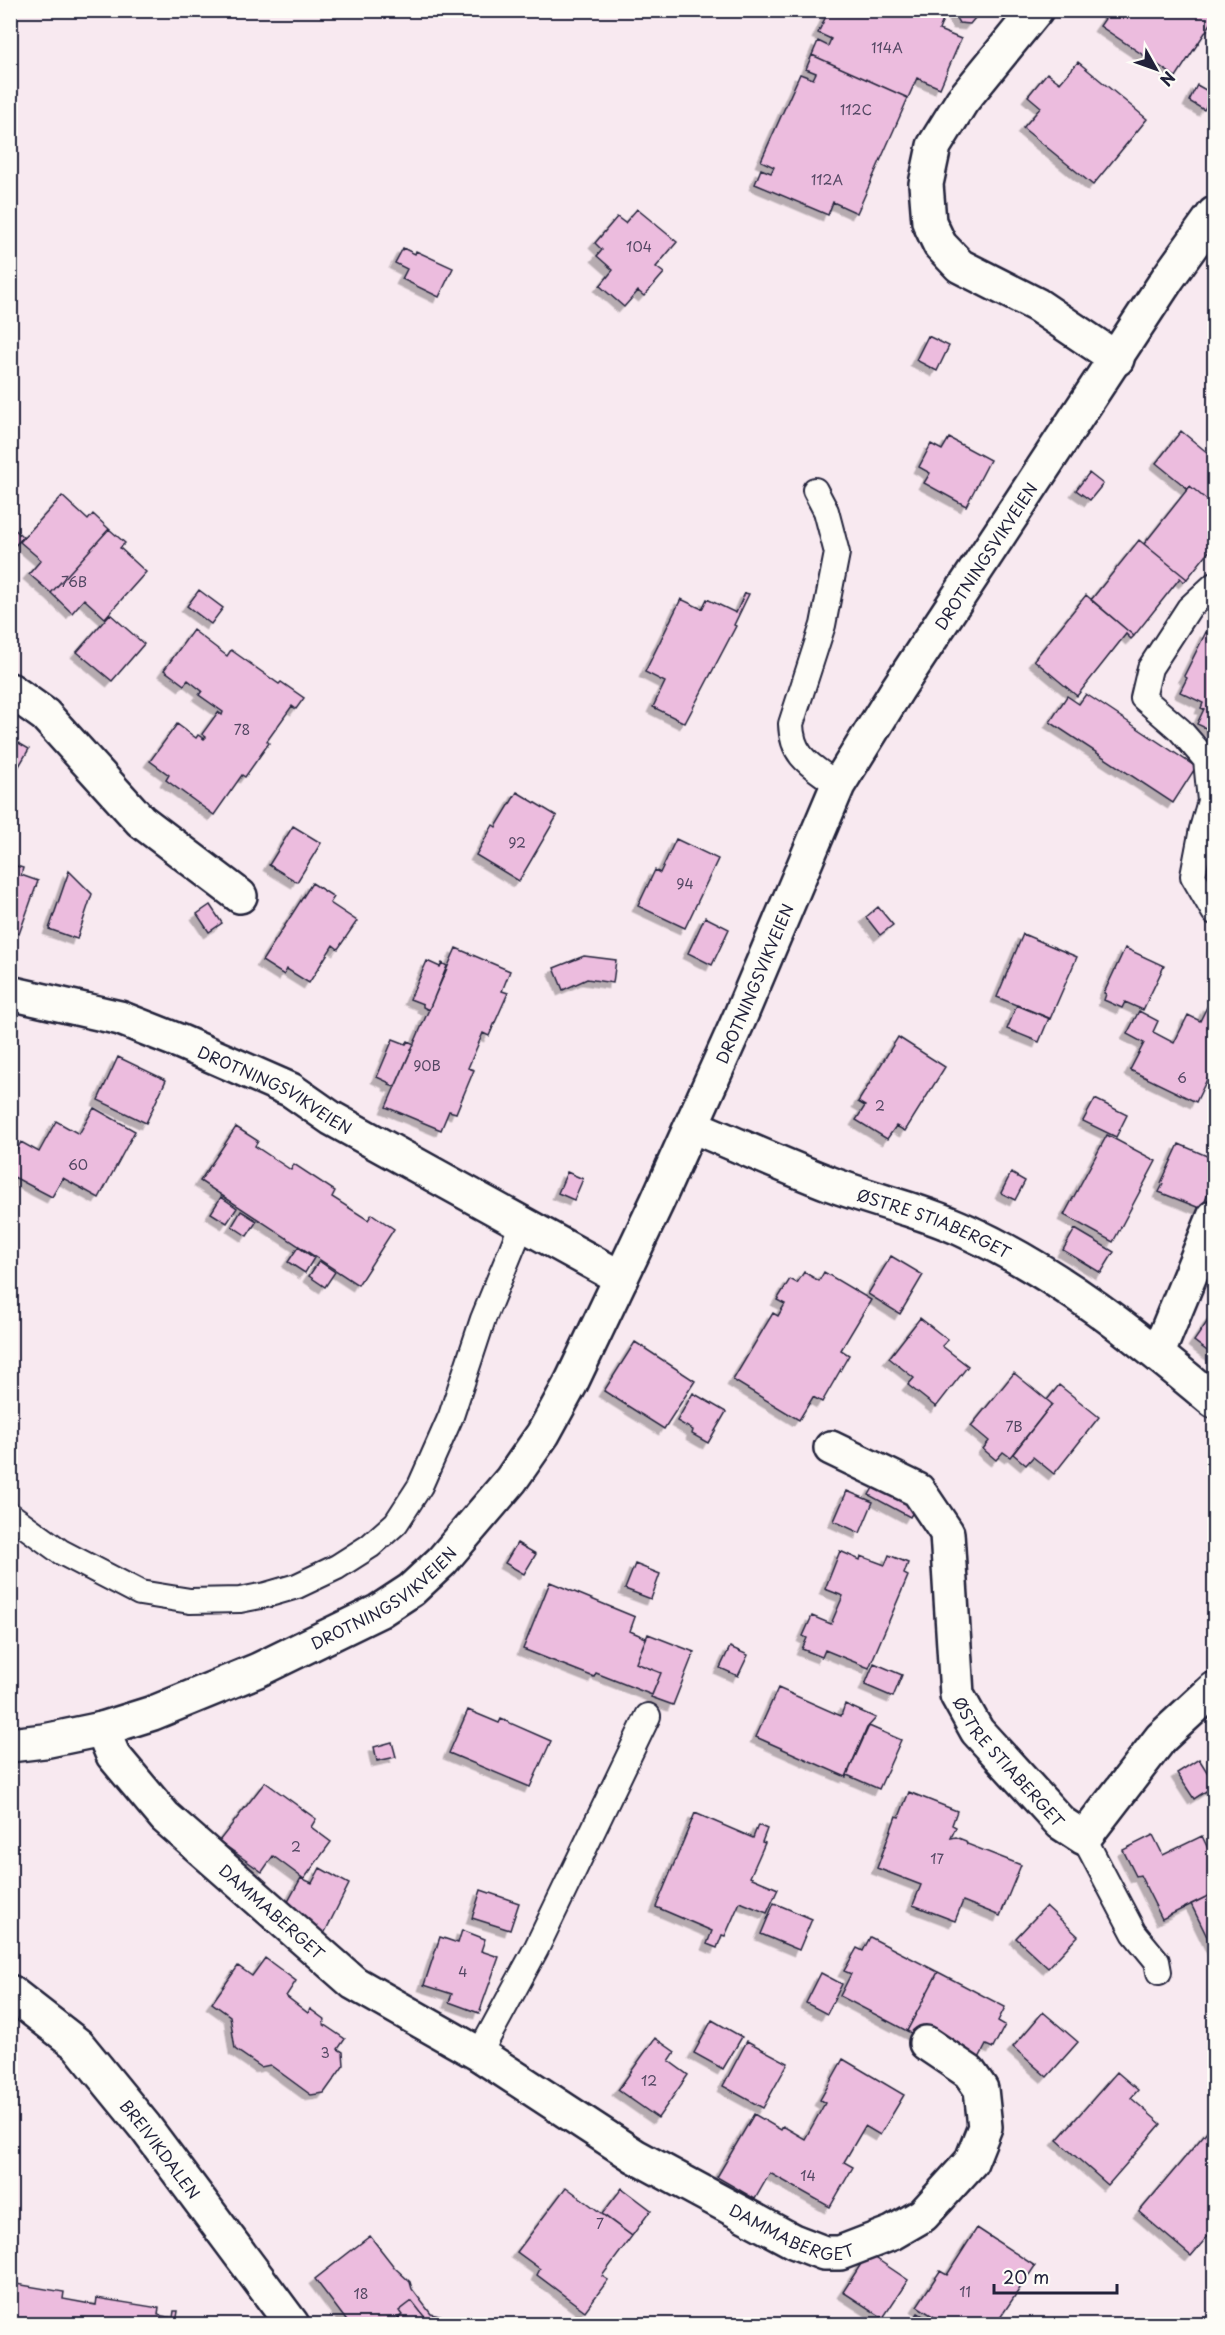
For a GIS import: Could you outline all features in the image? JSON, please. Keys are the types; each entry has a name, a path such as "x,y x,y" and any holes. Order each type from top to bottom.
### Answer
{"street":[{"path":"1036,10 962,101 934,146 926,184 929,222 940,245 960,266 1037,305 1117,358"},
{"name":"DROTNINGSVIKVEIEN","path":"10,1745 44,1741 102,1729 153,1713 258,1670 352,1625 411,1590 442,1561 511,1480 543,1434 571,1383 621,1278 741,1017 838,785 897,690 1168,278 1215,214"},
{"path":"10,690 45,715 141,821 240,896"},
{"name":"DROTNINGSVIKVEIEN","path":"10,993 120,1018 291,1090 331,1118 621,1278"},
{"name":"ØSTRE STIABERGET","path":"692,1126 832,1185 968,1231 1038,1270 1158,1353 1215,1401"},
{"path":"1158,1353 1215,1217"},
{"name":"ØSTRE STIABERGET","path":"831,1448 918,1491 947,1533 957,1695 977,1731 1060,1823 1084,1838 1161,1738 1215,1689"},
{"name":"DAMMABERGET","path":"102,1729 113,1755 165,1817 354,1983 479,2054 635,2156 794,2241 824,2253 840,2253 892,2233 922,2215 971,2162 985,2127 981,2089 969,2072 926,2043"},
{"name":"BREIVIKDALEN","path":"10,1992 78,2045 145,2127 292,2325"}],"lane":[{"path":"815,490 826,511 837,553 823,625 791,724 791,741 801,756 838,785"},
{"path":"1215,585 1189,608 1150,668 1143,699 1180,730 1206,760 1210,801 1193,876 1215,912"},
{"path":"10,1515 61,1552 140,1593 190,1601 240,1600 266,1595 297,1586 337,1567 370,1546 396,1523 420,1486 451,1416 483,1318 522,1224"},
{"path":"479,2054 536,1949 648,1716"},
{"name":"ØSTRE STIABERGET","path":"1084,1838 1134,1933 1157,1961 1159,1972"}],"building":[{"path":"829,10 947,10 939,30 961,39 940,88 917,78 908,98 812,55 818,41 828,46 831,39 818,33"},
{"path":"956,10 975,10 975,18 970,24 959,23 955,16"},
{"path":"1111,10 1214,10 1214,19 1176,77 1100,26"},
{"path":"812,55 908,98 857,213 833,202 828,215 755,184 761,169 771,173 774,167 761,161 800,74 813,79 816,73 806,69"},
{"path":"1078,62 1147,119 1093,185 1023,128 1041,107 1028,96 1047,73 1060,83"},
{"path":"1197,85 1213,94 1204,110 1189,101"},
{"path":"637,209 677,242 656,267 664,273 644,296 638,291 624,307 600,286 613,270 597,256 602,250 595,243 617,217 625,223"},
{"path":"403,248 415,254 416,251 453,268 439,297 402,279 407,269 395,263"},
{"path":"928,336 949,346 937,371 916,360"},
{"path":"1181,431 1214,458 1214,506 1190,486 1188,489 1156,463"},
{"path":"949,438 990,460 966,506 924,483 930,473 919,467 931,444 942,450"},
{"path":"1089,473 1103,484 1090,500 1076,490"},
{"path":"1190,486 1214,506 1214,545 1187,579 1144,544"},
{"path":"62,496 88,520 93,514 109,529 51,593 29,574 41,560 20,542"},
{"path":"10,525 23,537 10,551"},
{"path":"109,529 125,543 120,548 146,572 105,618 84,599 72,613 51,593"},
{"path":"1139,540 1187,579 1184,582 1180,578 1134,636 1091,600"},
{"path":"199,590 223,608 211,624 187,606"},
{"path":"745,593 749,594 734,625 736,626 685,723 653,707 665,682 645,672 681,599 702,609 707,599 736,613"},
{"path":"1086,595 1134,636 1131,639 1126,634 1077,696 1034,660"},
{"path":"110,614 144,644 112,681 77,652"},
{"path":"193,630 227,656 231,650 279,684 281,682 304,698 296,709 292,706 245,777 242,775 214,815 166,780 169,775 150,761 177,724 196,738 198,735 204,739 206,737 202,734 218,712 222,715 223,712 199,695 202,691 188,680 184,685 164,670"},
{"path":"1206,632 1214,636 1214,727 1212,731 1197,724 1204,709 1201,708 1203,703 1180,692 1187,678 1184,676"},
{"path":"1086,694 1196,767 1173,803 1050,722 1067,696 1079,704"},
{"path":"10,738 29,749 15,773 10,770"},
{"path":"517,792 557,816 519,881 476,855 493,825 496,827"},
{"path":"293,826 321,843 297,882 269,865"},
{"path":"676,839 718,859 685,928 638,906 655,870 660,873"},
{"path":"10,864 23,868 21,875 38,881 19,934 10,931"},
{"path":"69,871 92,894 77,939 49,929"},
{"path":"312,883 334,897 330,903 357,921 338,949 333,945 309,983 287,969 284,975 262,961"},
{"path":"210,905 222,923 209,932 197,914"},
{"path":"878,907 893,925 880,935 866,917"},
{"path":"705,917 729,929 712,965 688,953"},
{"path":"1023,934 1077,957 1050,1019 997,997"},
{"path":"456,948 510,971 502,991 508,993 489,1036 483,1033 468,1068 474,1070 456,1113 449,1111 441,1130 386,1107"},
{"path":"1125,948 1164,966 1143,1010 1125,1002 1122,1008 1104,1000 1106,994 1104,993"},
{"path":"584,956 616,960 613,983 587,979 563,990 554,968"},
{"path":"427,961 440,967 442,963 447,966 429,1010 423,1007 423,1004 410,999"},
{"path":"1017,1005 1049,1018 1039,1042 1007,1029"},
{"path":"1208,1005 1214,1008 1214,1065 1196,1102 1130,1070 1144,1043 1127,1034 1139,1011 1158,1021 1153,1032 1174,1043 1188,1015 1200,1021"},
{"path":"898,1037 945,1067 905,1131 896,1126 887,1139 856,1120 865,1106 858,1102"},
{"path":"393,1039 406,1044 408,1041 414,1044 395,1087 377,1077"},
{"path":"118,1057 166,1080 146,1123 98,1100"},
{"path":"1095,1099 1127,1115 1116,1137 1083,1121"},
{"path":"94,1108 135,1131 99,1198 63,1178 52,1197 10,1175 10,1161 21,1142 39,1152 56,1121 79,1134"},
{"path":"236,1127 258,1141 255,1146 291,1170 294,1164 335,1191 332,1197 368,1220 372,1214 394,1229 358,1285 200,1181"},
{"path":"1107,1135 1156,1161 1113,1242 1064,1215"},
{"path":"1179,1144 1214,1159 1214,1178 1202,1209 1159,1192"},
{"path":"567,1172 583,1179 574,1200 558,1193"},
{"path":"1011,1173 1025,1181 1015,1200 1001,1193"},
{"path":"221,1197 237,1208 227,1223 211,1213"},
{"path":"241,1211 257,1221 247,1236 232,1226"},
{"path":"1075,1229 1114,1252 1101,1273 1063,1250"},
{"path":"298,1247 314,1258 305,1273 288,1262"},
{"path":"891,1256 923,1275 900,1314 868,1294"},
{"path":"319,1261 335,1272 325,1287 309,1276"},
{"path":"804,1272 819,1281 824,1272 871,1300 841,1350 849,1355 822,1402 813,1397 799,1420 733,1380 773,1313 778,1316 785,1304 777,1300 790,1279 797,1283"},
{"path":"1214,1312 1214,1356 1194,1341"},
{"path":"920,1318 948,1340 942,1346 968,1366 936,1407 908,1385 914,1378 889,1358"},
{"path":"635,1342 695,1381 664,1429 604,1391"},
{"path":"1014,1373 1052,1404 1010,1457 1003,1452 996,1460 983,1449 989,1441 971,1426"},
{"path":"1059,1385 1099,1417 1054,1474 1033,1457 1026,1465 1013,1454 1052,1404 1047,1400"},
{"path":"693,1393 726,1412 708,1443 692,1434 693,1430 677,1421"},
{"path":"874,1486 916,1507 910,1517 869,1495"},
{"path":"847,1491 873,1502 860,1533 834,1521"},
{"path":"517,1543 536,1554 524,1574 505,1563"},
{"path":"840,1551 860,1560 861,1556 885,1565 889,1555 908,1563 904,1574 908,1576 869,1668 825,1650 822,1657 802,1649 807,1638 803,1636 812,1616 831,1624 843,1596 825,1589"},
{"path":"635,1564 660,1574 651,1599 625,1589"},
{"path":"550,1582 635,1617 630,1631 646,1638 636,1663 661,1673 652,1695 596,1673 594,1677 523,1649"},
{"path":"648,1634 694,1652 673,1705 651,1697 661,1673 636,1663"},
{"path":"730,1647 748,1655 738,1676 720,1668"},
{"path":"874,1663 902,1675 893,1697 865,1685"},
{"path":"778,1688 841,1716 845,1704 876,1718 867,1728 846,1777 756,1737"},
{"path":"468,1710 499,1723 501,1719 551,1741 530,1787 449,1753"},
{"path":"869,1726 901,1740 879,1789 847,1775"},
{"path":"392,1742 396,1757 377,1761 374,1747"},
{"path":"1199,1759 1214,1786 1194,1799 1177,1773"},
{"path":"265,1782 316,1819 311,1827 331,1842 304,1879 273,1856 262,1872 219,1841"},
{"path":"909,1792 957,1811 952,1825 956,1827 951,1838 956,1837 966,1841 967,1844 1021,1865 1000,1916 963,1901 955,1921 913,1905 921,1885 877,1868 896,1816 899,1817"},
{"path":"695,1813 753,1838 758,1825 767,1829 762,1842 765,1843 750,1877 778,1889 767,1913 740,1902 717,1948 707,1944 712,1931 656,1907"},
{"path":"1153,1835 1163,1855 1202,1836 1214,1861 1214,1893 1162,1919 1140,1875 1136,1876 1123,1850"},
{"path":"320,1868 349,1884 324,1934 283,1911 301,1878 312,1883"},
{"path":"481,1890 519,1903 510,1930 472,1918"},
{"path":"1214,1893 1214,1951 1191,1904"},
{"path":"774,1903 812,1919 799,1950 761,1934"},
{"path":"1046,1906 1078,1936 1048,1968 1016,1938"},
{"path":"462,1930 485,1939 481,1951 499,1957 479,2013 449,2002 452,1994 424,1985 440,1937 458,1943"},
{"path":"870,1937 938,1972 907,2031 840,1996 851,1974 844,1971 857,1948 863,1951"},
{"path":"265,1958 296,1981 286,1996 308,2013 310,2009 325,2020 323,2024 345,2039 338,2049 343,2052 344,2065 324,2093 311,2095 270,2065 261,2067 235,2049 230,2016 212,2003 238,1966 252,1976"},
{"path":"938,1972 1005,2007 998,2021 1005,2025 993,2048 986,2045 975,2066 907,2031"},
{"path":"821,1973 842,1984 827,2014 806,2003"},
{"path":"1043,2012 1078,2042 1047,2077 1013,2047"},
{"path":"712,2020 742,2037 723,2069 694,2053"},
{"path":"655,2038 675,2052 669,2061 688,2075 658,2118 618,2090"},
{"path":"747,2041 788,2063 763,2108 723,2086"},
{"path":"843,2059 904,2095 880,2135 865,2126 844,2162 853,2167 830,2207 770,2173 755,2199 717,2177 754,2114 781,2130 783,2126 805,2139 825,2103 820,2100"},
{"path":"1117,2072 1138,2090 1131,2098 1161,2124 1108,2185 1057,2140"},
{"path":"1214,2123 1214,2229 1191,2256 1139,2212"},
{"path":"566,2187 632,2236 602,2276 608,2280 585,2311 537,2275 540,2269 517,2252"},
{"path":"622,2188 651,2210 632,2236 602,2214"},
{"path":"977,2228 1035,2266 996,2324 945,2324 917,2306 940,2271 947,2275"},
{"path":"370,2236 395,2268 410,2282 412,2289 431,2314 443,2317 455,2324 430,2324 412,2301 399,2311 402,2315 390,2324 349,2324 315,2279"},
{"path":"868,2253 908,2280 883,2318 843,2292"},
{"path":"10,2283 64,2292 63,2299 96,2305 97,2298 159,2308 158,2315 173,2318 174,2311 178,2311 176,2324 10,2324"},
{"path":"412,2301 430,2324 394,2324 392,2322 402,2315 399,2311"},
{"path":"918,2313 933,2322 931,2324 910,2324"}]}
